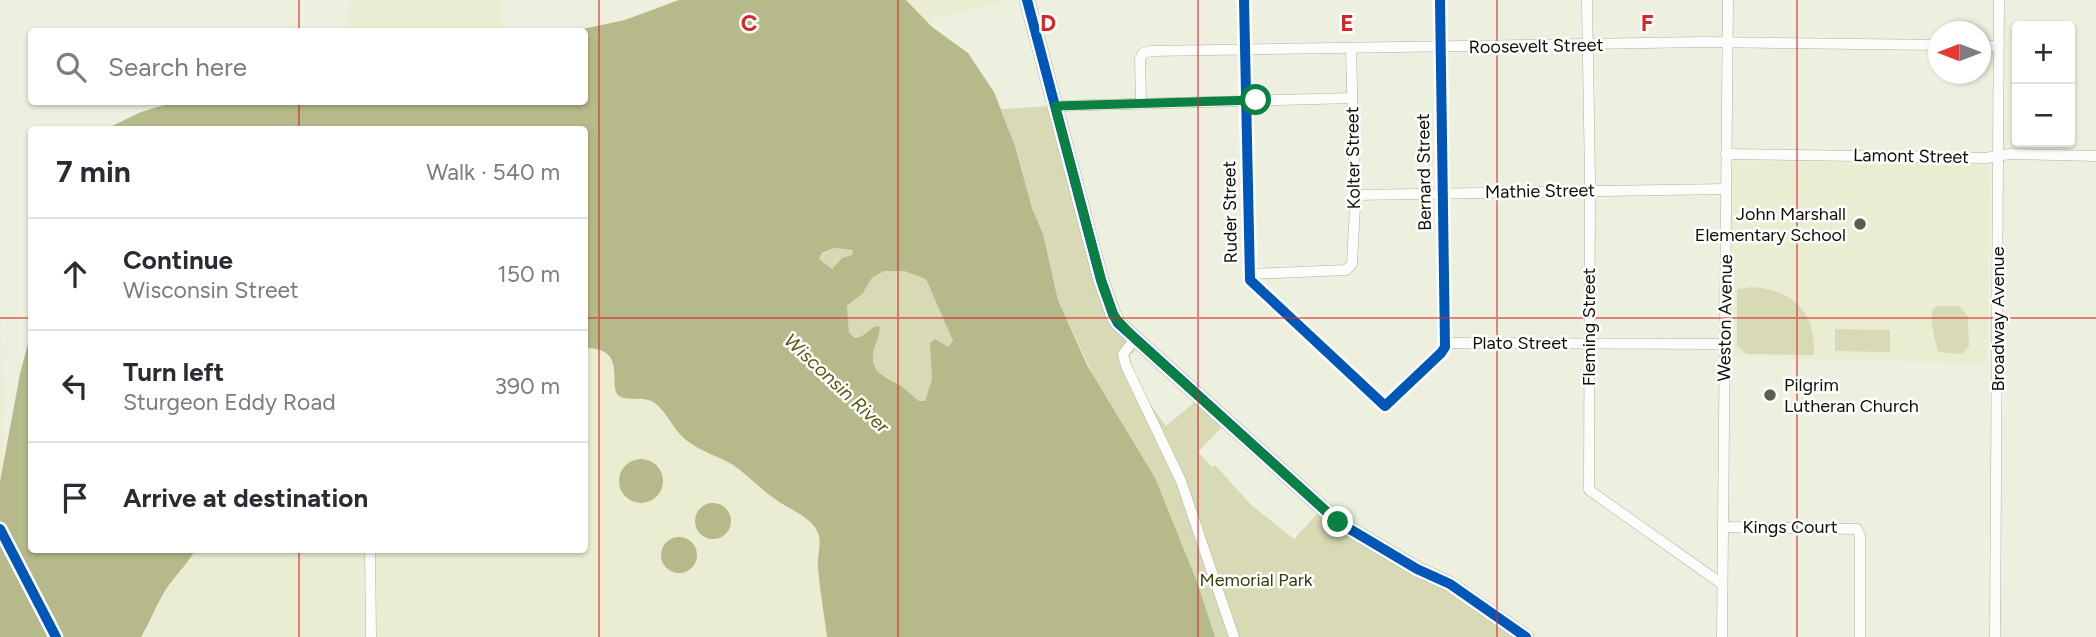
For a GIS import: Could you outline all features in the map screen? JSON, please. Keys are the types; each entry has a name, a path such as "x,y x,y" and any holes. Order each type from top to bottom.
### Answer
{"street":[{"path":"1027,0 1104,290 1114,316 1135,339 1338,522 1417,569 1450,584 1526,637"},
{"name":"Ruder Street","path":"1244,0 1250,280 1385,406 1441,353 1445,343"},
{"name":"Bernard Street","path":"1440,0 1445,343"},
{"name":"Fleming Street","path":"1587,0 1590,190 1589,490 1722,584"},
{"name":"Weston Avenue","path":"1722,637 1728,0"},
{"name":"Broadway Avenue","path":"1995,637 1999,0"},
{"name":"Roosevelt Street","path":"1141,103 1140,59 1144,52 1727,42 1928,45"},
{"path":"1991,46 1999,46"},
{"name":"Kolter Street","path":"1249,274 1346,270 1350,267 1353,259 1354,195 1351,48"},
{"path":"1055,106 1352,97"},
{"name":"Lamont Street","path":"1726,154 1986,158 1999,155 2096,156"},
{"name":"Mathie Street","path":"1354,195 1726,189"},
{"path":"1135,339 1123,354 1126,366 1181,481 1234,637"},
{"name":"Plato Street","path":"1445,343 1725,344"},
{"name":"Kings Court","path":"1723,527 1857,529 1860,536 1860,637"},
{"path":"0,529 56,637"},
{"path":"370,553 371,637"}],"shaded area":[{"path":"349,0 500,0 501,28 350,28"},
{"path":"906,0 1009,0 925,21"},
{"name":"John Marshall Elementary School","path":"1735,162 1971,164 1987,167 1990,172 1987,364 1730,357 1731,168"},
{"path":"0,305 4,464 0,482"},
{"path":"588,348 595,348 611,360 616,373 615,390 625,399 638,397 654,402 687,440 732,465 774,499 810,523 819,535 818,565 827,637 141,637 152,620 162,595 193,553 588,553"}],"green space":[{"name":"Memorial Park","path":"1050,106 1115,326 1135,351 1130,355 1133,373 1166,426 1196,401 1223,426 1198,452 1212,467 1215,465 1251,505 1294,539 1319,512 1441,584 1518,637 1215,637 1058,300 1043,234 1032,208 1015,146 1001,109"},
{"path":"834,248 853,250 852,255 842,258 832,269 818,259"},
{"path":"884,271 904,271 926,279 953,341 948,347 930,343 932,379 925,401 919,401 881,375 875,367 873,355 880,328 875,326 862,336 854,338 849,333 847,306 863,293 872,278"},
{"path":"1752,287 1779,293 1799,306 1811,327 1814,355 1746,354 1737,345 1737,289"},
{"path":"1937,306 1959,306 1968,316 1969,346 1962,354 1938,352 1932,326 1932,310"},
{"path":"1835,329 1890,330 1890,352 1835,351"}],"water":[{"name":"Wisconsin River","path":"679,0 906,0 932,27 968,53 994,92 1015,146 1032,208 1043,234 1058,300 1088,367 1155,478 1197,582 1215,637 827,637 818,568 819,536 812,524 780,503 733,465 686,440 655,403 646,399 619,396 612,361 607,354 588,348 588,126 112,126 141,112 165,105 588,105 587,28 625,20","holes":["834,248 853,250 852,255 842,258 832,269 819,259 822,253","884,271 904,271 926,279 953,341 948,347 935,339 930,343 932,379 925,401 919,401 901,386 881,375 875,367 873,355 880,327 875,326 855,338 849,333 847,306 863,293 872,278"]},
{"path":"28,343 28,553 193,553 166,590 141,637 0,637 0,482"},
{"path":"641,459 650,460 657,465 662,472 662,490 657,497 650,502 641,503 632,502 625,497 620,490 619,481 620,472 625,465 632,460"},
{"path":"713,503 726,508 731,521 726,534 713,539 700,534 695,521 700,508"},
{"path":"679,537 692,542 697,555 692,568 679,573 666,568 661,555 666,542"}],"cycle path":[{"path":"1027,0 1101,280 1118,323 1338,522 1417,569 1450,584 1526,637"},
{"path":"1244,0 1250,280 1385,406 1445,347 1440,0"},
{"path":"0,529 56,637"}],"place":[{"name":"John Marshall Elementary School","path":"1860,224"},
{"name":"Pilgrim Lutheran Church","path":"1770,395"}],"route":[{"path":"1256,100 1055,106 1101,280 1116,319 1338,522"}]}
